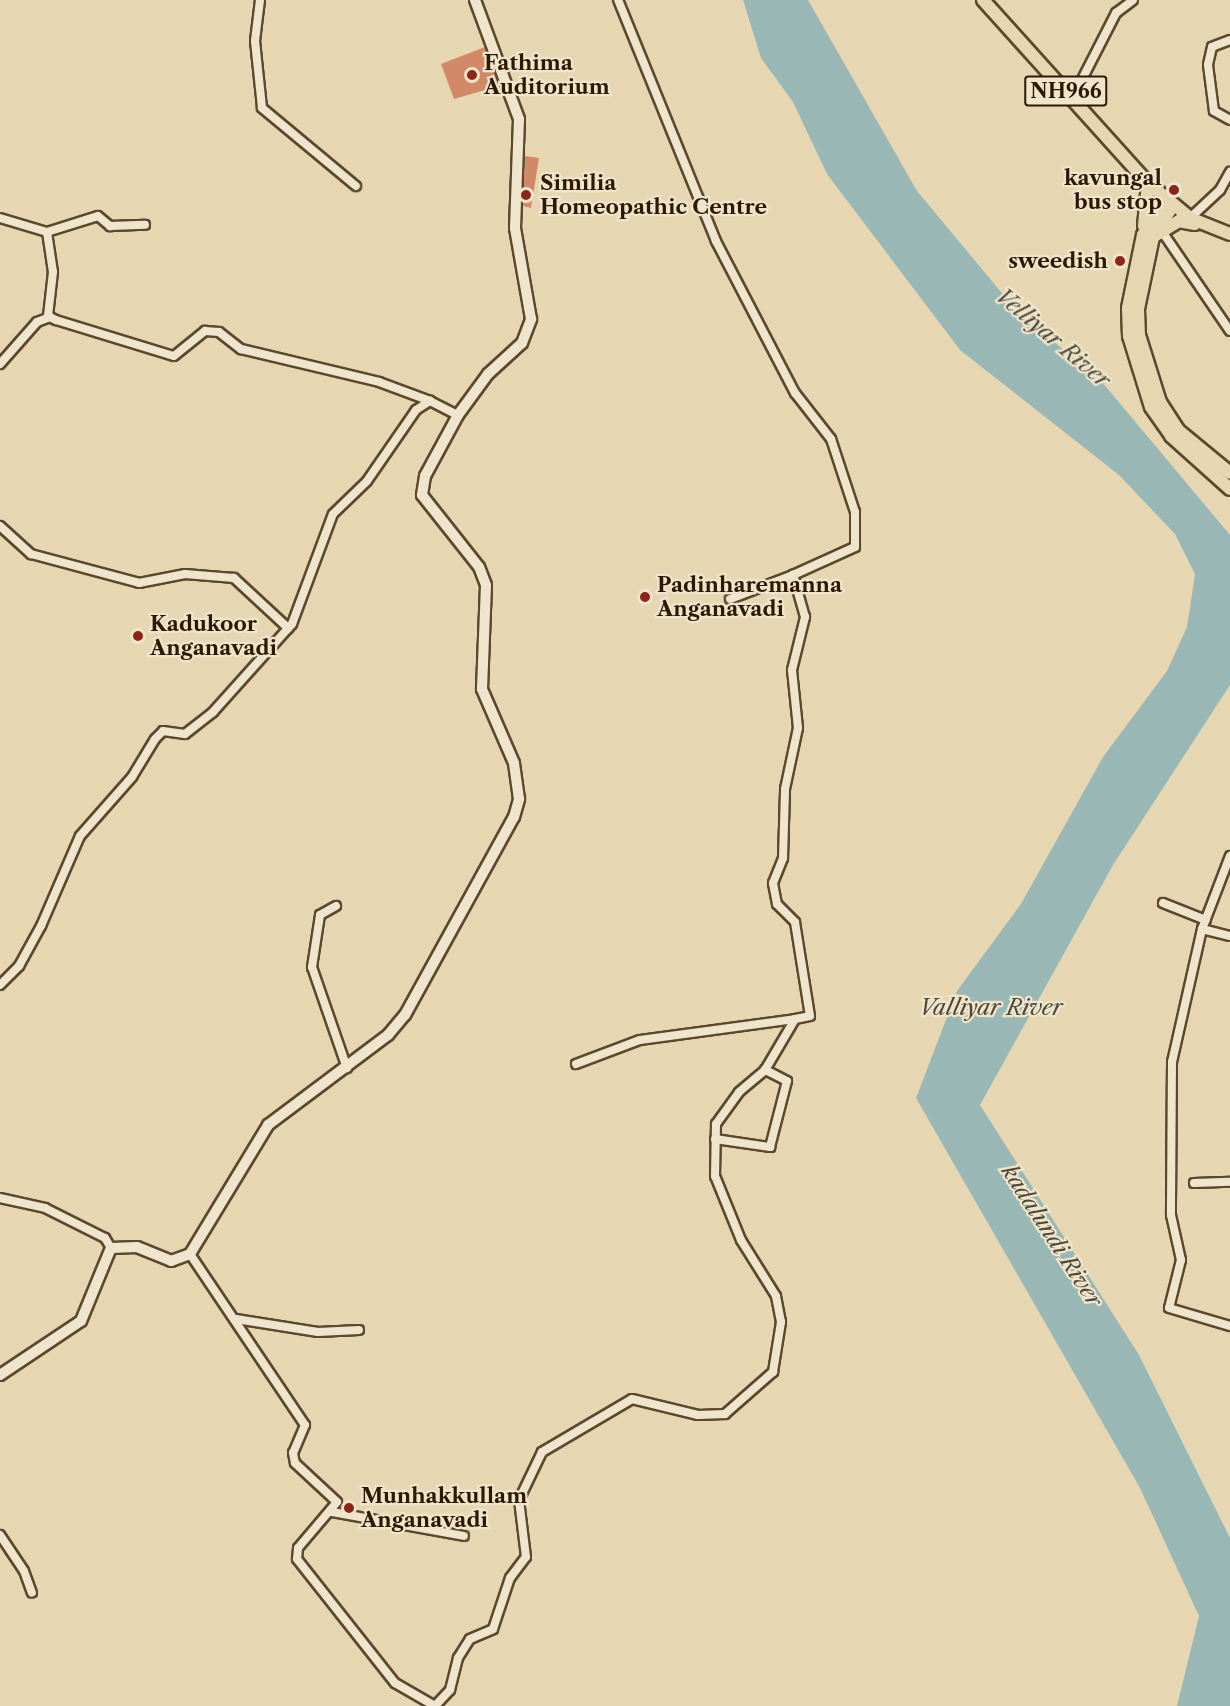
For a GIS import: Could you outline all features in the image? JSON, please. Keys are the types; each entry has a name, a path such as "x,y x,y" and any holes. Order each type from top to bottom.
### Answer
{"highway":[{"name":"NH966","path":"983,0 1148,183"},
{"path":"1148,183 1202,226"},
{"path":"1148,183 1152,234 1138,309 1146,363 1178,430 1230,473"},
{"path":"1170,202 1152,234 1128,308 1136,366 1151,407 1171,436 1230,489"},
{"path":"1152,234 1179,221 1230,234"}],"main road":[{"path":"0,1375 81,1321 111,1248 137,1247 171,1261 190,1254 268,1125 347,1068 388,1035 421,991 494,856 519,799 514,762 482,689 486,585 479,567 422,495 424,476 458,415 488,374 522,343 531,319 514,214 519,119 475,0"}],"street":[{"path":"260,0 255,41 262,108 357,186"},
{"path":"618,0 634,52 741,294 795,393 831,439 847,481 855,512 855,548 730,599"},
{"path":"1072,99 1116,13 1133,0"},
{"path":"1230,40 1212,47 1208,65 1214,111 1230,120"},
{"path":"1190,218 1220,190 1230,172"},
{"path":"0,218 47,232 98,216 110,226 145,225"},
{"path":"47,232 53,272 50,317"},
{"path":"1152,234 1230,332"},
{"path":"0,364 37,322 50,317 174,356 205,331 219,332 241,349 369,379 430,401 458,415"},
{"path":"0,985 19,966 41,926 80,836 132,777 155,739 163,731 185,734 207,717 288,628 333,514 367,481 416,410 430,401"},
{"path":"0,526 32,554 139,583 185,574 234,578 288,628"},
{"path":"576,1064 640,1040 810,1016 803,956 795,922 777,904 773,883 783,858 785,789 798,728 794,649 804,627 793,575"},
{"path":"1230,856 1202,929 1172,1062 1171,1215 1181,1260 1169,1308 1230,1326"},
{"path":"1163,903 1206,920"},
{"path":"336,906 320,915 312,968 347,1068"},
{"path":"1202,929 1230,936"},
{"path":"190,1254 236,1319 305,1425 295,1463 333,1494 337,1502 332,1512 298,1548 297,1559 390,1678 435,1706 450,1690 458,1658 470,1640 493,1629 510,1578 526,1557 519,1500 542,1452 632,1399 698,1415 725,1414 773,1372 781,1331 776,1296 726,1206 715,1176 715,1139 728,1106 765,1070 795,1019"},
{"path":"715,1139 770,1148 788,1081 765,1070"},
{"path":"1194,1183 1230,1182"},
{"path":"0,1198 10,1196 45,1208 105,1238 111,1248"},
{"path":"236,1319 318,1332 359,1330"},
{"path":"332,1512 464,1536"},
{"path":"0,1535 24,1571 32,1593"}],"water":[{"name":"Valliyar River","path":"743,0 808,0 917,191 1016,310 1102,382 1230,535 1230,685 1113,865 980,1105 1139,1355 1230,1538 1230,1706 1177,1706 1199,1616 1140,1488 916,1098 957,991 1021,904 1103,757 1167,671 1187,627 1195,574 1175,534 1119,475 960,350 827,174 793,102 761,58"}],"building":[{"name":"Fathima Auditorium","path":"485,47 499,86 454,99 441,64"},
{"path":"525,156 539,158 531,208 523,206"}],"place":[{"name":"Fathima Auditorium","path":"472,75"},
{"name":"kavungal bus stop","path":"1174,190"},
{"name":"Similia Homeopathic Centre","path":"526,195"},
{"name":"sweedish","path":"1120,261"},
{"name":"Padinharemanna Anganavadi","path":"645,597"},
{"name":"Kadukoor Anganavadi","path":"138,636"},
{"name":"Munhakkullam Anganavadi","path":"349,1508"}],"water label":[{"name":"Velliyar River","path":"1053,338"},
{"name":"kadalundi River","path":"1052,1236"}]}
